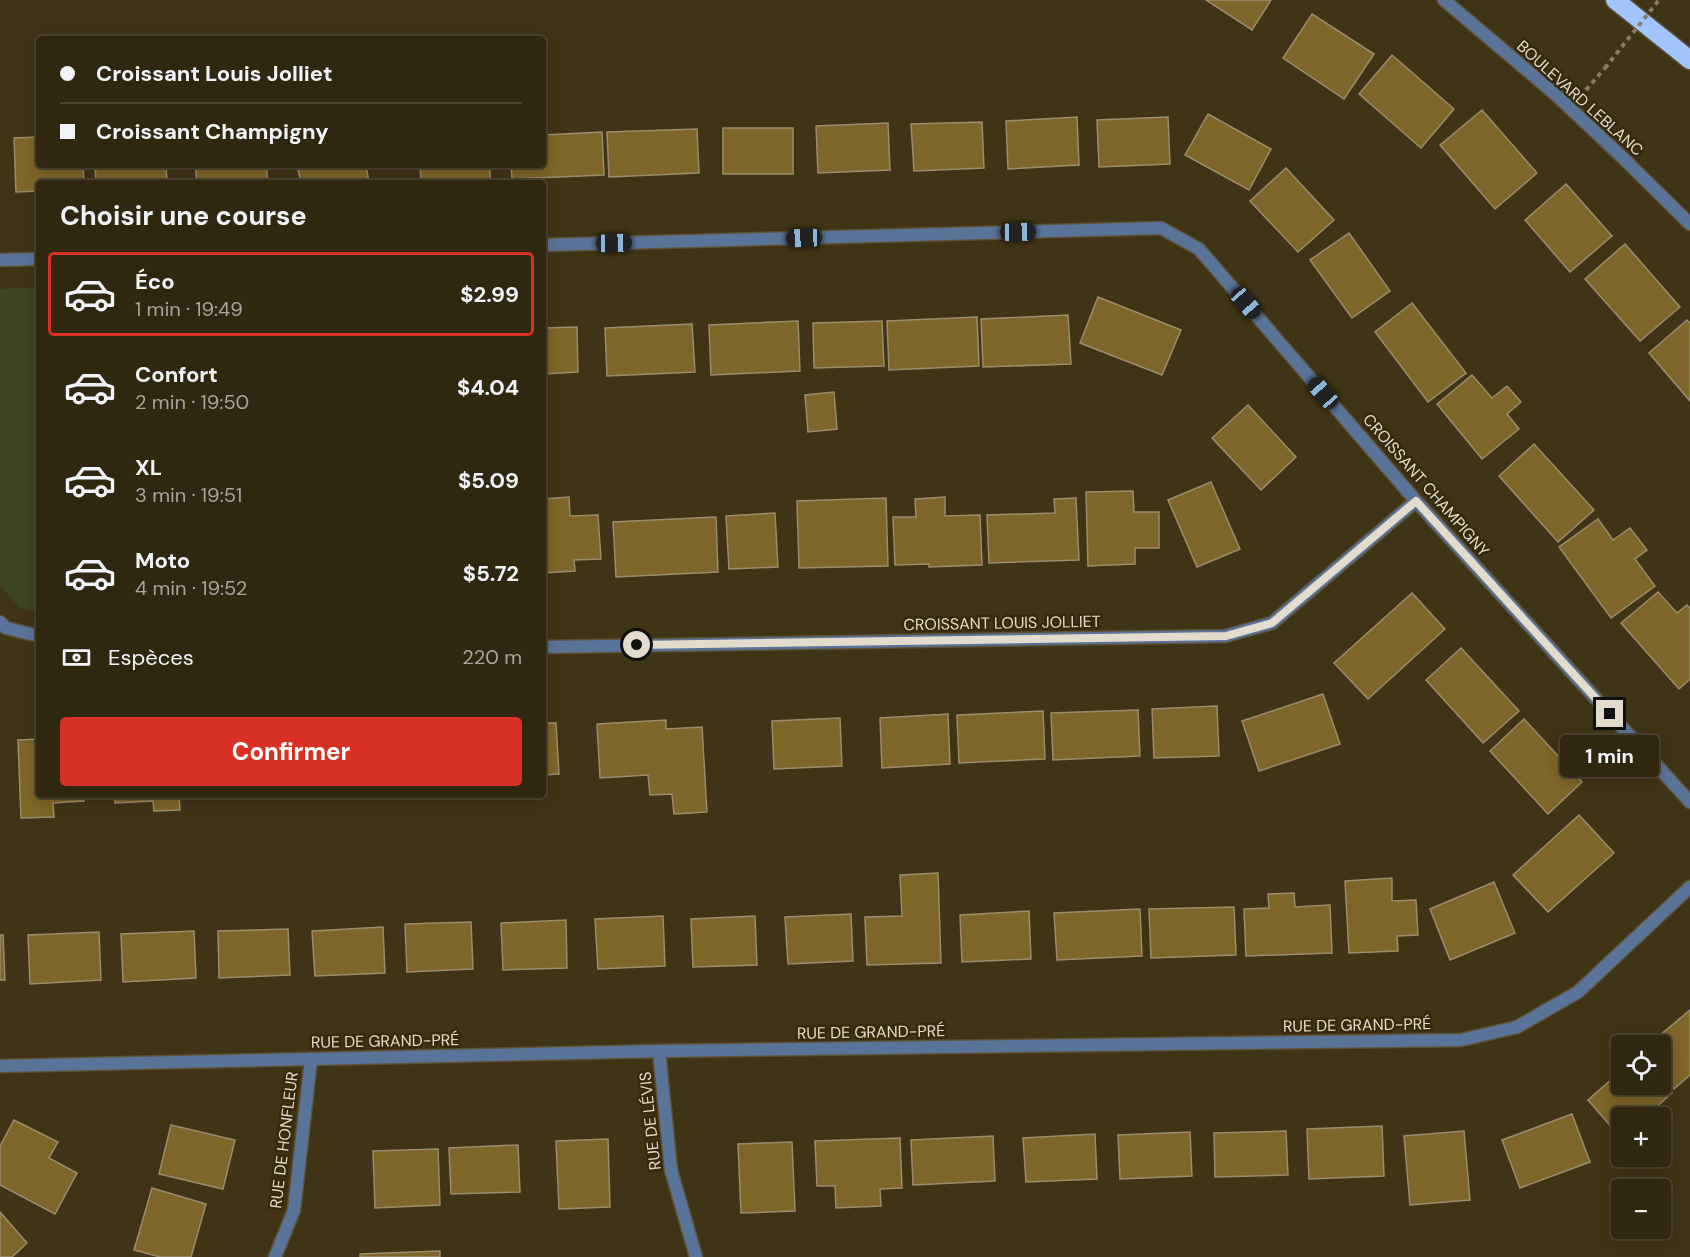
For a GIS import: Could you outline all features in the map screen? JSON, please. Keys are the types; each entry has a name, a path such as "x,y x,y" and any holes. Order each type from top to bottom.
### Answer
{"highway":[{"path":"1615,0 1690,60"}],"street":[{"name":"BOULEVARD LEBLANC","path":"1444,0 1555,94 1690,224"},
{"name":"CROISSANT CHAMPIGNY","path":"546,245 1161,228 1199,249 1416,501 1690,802"},
{"path":"0,260 36,259"},
{"name":"CROISSANT LOUIS JOLLIET","path":"546,647 1226,636 1272,623 1416,501"},
{"path":"0,622 6,628 36,635"},
{"name":"RUE DE GRAND-PRÉ","path":"0,1066 659,1051 1461,1040 1517,1027 1578,992 1690,887"},
{"name":"RUE DE LÉVIS","path":"659,1051 671,1170 696,1257"},
{"name":"RUE DE HONFLEUR","path":"274,1257 294,1210 311,1059"}],"path":[{"path":"1586,90 1659,0"}],"green space":[{"path":"36,287 36,612 20,608 0,585 0,289"}],"building":[{"path":"1206,0 1271,0 1252,30"},
{"path":"1312,14 1374,54 1344,99 1283,58"},
{"path":"1392,55 1454,109 1421,148 1359,94"},
{"path":"1482,110 1537,173 1495,209 1440,145"},
{"path":"1208,114 1271,149 1249,190 1185,155"},
{"path":"1077,117 1079,165 1008,169 1006,121"},
{"path":"1168,117 1170,164 1099,167 1097,120"},
{"path":"982,122 984,168 914,171 911,124"},
{"path":"888,123 890,170 818,173 816,126"},
{"path":"723,128 793,128 793,174 723,174"},
{"path":"697,129 699,173 609,177 607,132"},
{"path":"602,132 604,175 512,179 511,168 546,168 546,135"},
{"path":"36,137 36,168 83,168 84,180 36,180 36,191 16,192 14,138"},
{"path":"95,168 166,168 167,180 96,180"},
{"path":"195,168 266,168 268,180 197,180"},
{"path":"298,168 366,168 368,180 300,180"},
{"path":"420,168 490,168 490,179 421,180"},
{"path":"1286,168 1334,220 1298,252 1250,201"},
{"path":"1566,184 1612,236 1570,272 1525,220"},
{"path":"1349,233 1390,291 1352,318 1310,260"},
{"path":"1625,244 1680,307 1640,341 1585,279"},
{"path":"1098,297 1181,330 1162,375 1080,343"},
{"path":"1412,303 1466,373 1428,402 1375,332"},
{"path":"1068,315 1071,364 983,367 981,319"},
{"path":"977,317 979,366 889,370 887,321"},
{"path":"1687,320 1690,323 1690,401 1649,353"},
{"path":"798,321 800,371 711,375 709,325"},
{"path":"882,321 884,366 814,368 813,323"},
{"path":"692,324 695,372 607,376 605,328"},
{"path":"577,327 578,372 546,374 546,328"},
{"path":"1472,375 1492,398 1507,386 1521,402 1507,414 1519,429 1482,459 1437,404"},
{"path":"834,392 837,429 808,432 805,395"},
{"path":"1248,405 1296,457 1261,490 1212,438"},
{"path":"1534,444 1594,510 1558,542 1499,476"},
{"path":"1211,482 1240,549 1197,567 1168,500"},
{"path":"1133,491 1134,512 1159,512 1159,548 1135,548 1135,564 1088,566 1086,492"},
{"path":"569,497 570,516 598,515 601,559 574,560 575,571 546,573 546,499"},
{"path":"945,497 945,516 980,515 982,565 929,567 929,564 895,565 893,517 916,517 915,499"},
{"path":"886,498 888,566 799,568 797,501"},
{"path":"1076,498 1079,560 989,563 987,515 1055,513 1054,499"},
{"path":"775,513 778,567 729,569 726,516"},
{"path":"716,517 718,572 616,577 613,522"},
{"path":"1598,519 1613,540 1630,528 1647,550 1635,559 1655,586 1611,618 1559,547"},
{"path":"1658,592 1677,613 1687,605 1690,608 1690,679 1679,689 1621,623"},
{"path":"1412,593 1445,629 1368,699 1334,663"},
{"path":"1461,648 1519,711 1483,743 1426,680"},
{"path":"1323,694 1340,744 1259,771 1242,721"},
{"path":"1217,706 1219,756 1154,758 1152,709"},
{"path":"1138,710 1140,756 1053,760 1051,713"},
{"path":"1043,711 1045,759 959,763 957,715"},
{"path":"948,714 950,764 882,768 880,718"},
{"path":"840,718 842,766 774,769 772,721"},
{"path":"1524,719 1582,782 1548,814 1490,751"},
{"path":"666,720 666,729 702,727 707,812 674,814 672,794 650,795 648,775 600,778 597,724"},
{"path":"546,723 556,723 559,774 546,775"},
{"path":"36,739 36,798 84,798 84,801 53,803 54,817 21,818 18,740"},
{"path":"115,798 179,798 180,810 154,811 153,801 115,803"},
{"path":"1579,815 1614,853 1548,912 1513,875"},
{"path":"938,873 941,963 867,965 865,917 902,916 900,875"},
{"path":"1392,878 1392,901 1416,900 1418,935 1397,936 1398,951 1349,953 1345,881"},
{"path":"1494,882 1515,933 1450,960 1430,909"},
{"path":"1294,893 1295,907 1330,905 1332,953 1246,956 1244,909 1269,908 1268,894"},
{"path":"1234,907 1236,955 1151,958 1149,909"},
{"path":"1140,909 1142,956 1057,960 1054,913"},
{"path":"1029,911 1031,959 962,962 960,915"},
{"path":"851,914 853,961 788,964 785,917"},
{"path":"663,916 665,966 598,969 595,919"},
{"path":"755,916 757,965 693,967 691,919"},
{"path":"566,920 567,968 503,970 501,923"},
{"path":"471,922 473,969 407,972 405,924"},
{"path":"383,927 385,973 315,976 312,931"},
{"path":"288,929 290,975 219,978 218,931"},
{"path":"194,931 196,978 123,982 121,934"},
{"path":"99,932 101,980 30,984 28,935"},
{"path":"0,935 3,935 5,980 0,980"},
{"path":"1690,1010 1690,1075 1674,1089 1671,1086 1671,1035 1660,1035"},
{"path":"1611,1080 1611,1095 1670,1095 1656,1107 1611,1107 1611,1126 1588,1100"},
{"path":"1572,1114 1590,1162 1520,1188 1502,1140"},
{"path":"14,1120 58,1142 49,1158 77,1173 55,1214 0,1185 0,1146"},
{"path":"171,1125 235,1140 223,1189 159,1174"},
{"path":"1382,1126 1384,1176 1309,1179 1307,1129"},
{"path":"1286,1131 1288,1175 1215,1177 1214,1133"},
{"path":"1464,1131 1470,1200 1410,1205 1404,1136"},
{"path":"1190,1132 1192,1176 1120,1179 1118,1135"},
{"path":"1095,1134 1097,1179 1026,1182 1023,1138"},
{"path":"993,1136 995,1181 913,1185 911,1140"},
{"path":"900,1138 902,1188 880,1189 881,1206 836,1208 835,1186 817,1186 815,1141"},
{"path":"608,1139 610,1207 559,1209 556,1141"},
{"path":"792,1142 795,1211 741,1213 738,1144"},
{"path":"518,1145 520,1192 451,1194 449,1148"},
{"path":"438,1149 440,1205 375,1208 373,1151"},
{"path":"152,1188 206,1204 191,1257 160,1257 134,1250"},
{"path":"0,1212 27,1243 12,1257 0,1257"},
{"path":"440,1251 440,1257 360,1257 360,1254"}],"route":[{"path":"637,645 1226,636 1272,623 1416,501 1610,714"}]}
